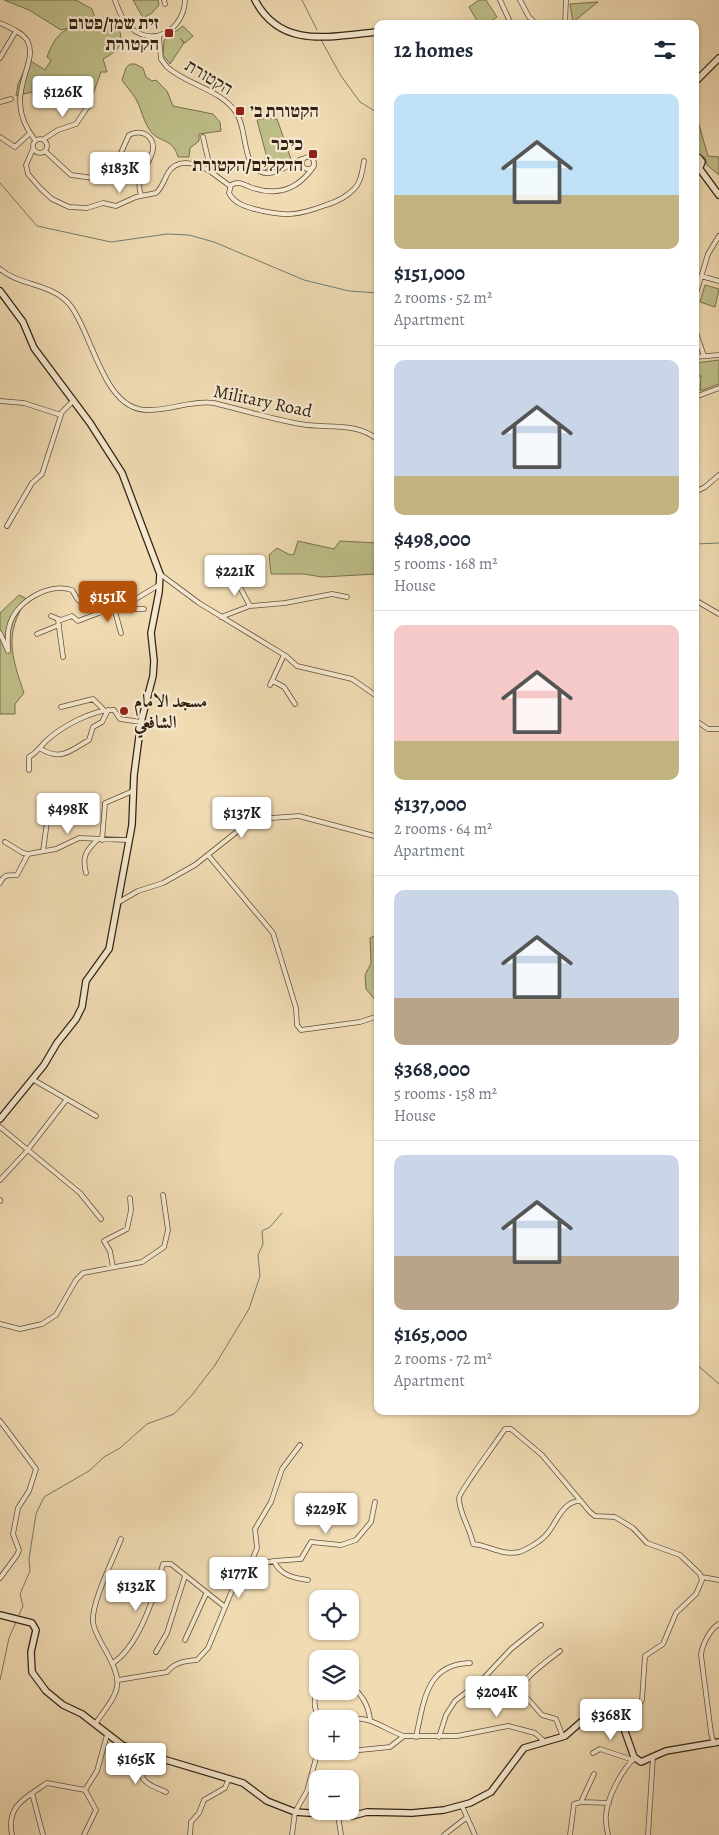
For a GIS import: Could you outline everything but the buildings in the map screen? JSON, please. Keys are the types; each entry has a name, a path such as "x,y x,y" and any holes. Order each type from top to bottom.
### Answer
{"street":[{"path":"115,0 128,26 140,33 159,37 173,29 178,23 184,10 185,0"},
{"path":"255,0 263,13 282,30 304,36 374,32"},
{"path":"500,0 509,20"},
{"path":"520,0 532,20"},
{"path":"565,20 566,0"},
{"path":"0,23 16,31 25,38 29,45 28,56 21,69"},
{"path":"0,58 16,31"},
{"name":"הקטורת","path":"159,37 160,55 170,70 221,99 234,110 242,127 251,161 257,170 270,173 286,168 302,166 309,168 314,166"},
{"path":"699,78 719,58"},
{"path":"699,75 706,71"},
{"path":"12,93 12,106"},
{"path":"0,102 12,99"},
{"path":"44,140 58,130 76,124 91,102"},
{"path":"18,120 28,135 35,140"},
{"path":"45,151 71,175 87,178 99,177 116,166 129,135 138,132 145,134 152,141 153,149 141,177 141,195"},
{"path":"0,137 15,146 28,135"},
{"path":"203,137 211,172"},
{"path":"35,140 39,138 44,140 47,146 45,151"},
{"path":"35,140 27,160 26,170 41,189 57,202 81,208 103,203 112,206 141,195 156,194 170,170 176,165 190,163 211,172 230,186"},
{"path":"33,149 40,153 45,151"},
{"path":"230,186 238,183 264,191 276,192 300,183 314,166 313,159 302,159 304,176 300,183"},
{"name":"הקטורת","path":"286,168 302,159"},
{"path":"230,186 230,196 242,205 276,214 300,215 334,202 352,192 360,180 364,161"},
{"path":"699,170 719,195"},
{"path":"699,283 710,251 719,236"},
{"name":"Military Road","path":"0,269 14,278 55,292 70,304 112,389 127,405 147,410 201,402 214,403 302,425 354,429 374,437"},
{"path":"701,276 719,281"},
{"path":"0,291 23,322 34,348 74,400 122,473 160,574 160,585 151,633 153,676 141,722 133,791 132,825 109,949 86,981 82,1007 76,1019 0,1120"},
{"path":"699,342 704,356"},
{"path":"699,357 719,355"},
{"path":"699,396 719,388"},
{"path":"7,526 32,482 42,474 61,415 74,400"},
{"path":"0,402 24,403 61,415"},
{"path":"699,490 719,475"},
{"path":"160,574 221,617 284,655 298,666 352,679 374,694"},
{"path":"236,580 250,606"},
{"path":"37,634 72,616 78,622 114,608 134,600 160,585"},
{"path":"0,634 8,651 9,627 17,612 39,592 67,588 72,590 78,600 99,613"},
{"path":"221,617 250,606 285,603 332,594 347,597"},
{"path":"134,600 133,608 144,609"},
{"path":"699,602 719,614"},
{"path":"114,608 121,633"},
{"path":"51,616 59,623 63,657"},
{"path":"270,685 284,655"},
{"path":"273,681 284,687 295,704"},
{"path":"62,706 93,699 106,710"},
{"path":"30,770 29,757 70,725 106,710 114,710 120,719 141,722"},
{"path":"41,749 53,756 59,756 89,740 93,728 102,722 106,710"},
{"path":"699,723 708,729 719,729"},
{"path":"102,840 105,803 133,791"},
{"path":"43,851 47,822 55,809"},
{"path":"119,902 138,891 163,883 208,855 239,830 258,819 299,816 374,836"},
{"path":"4,842 28,854 70,845 79,838 128,840"},
{"path":"86,873 83,860 84,852 96,840"},
{"path":"0,883 4,876 8,874 17,876 28,854"},
{"path":"208,855 273,934 296,1008 297,1024 300,1030 360,1022 374,1017"},
{"path":"32,1079 96,1116"},
{"path":"0,1180 28,1150 67,1099"},
{"path":"0,1127 80,1193 101,1219"},
{"path":"0,1324 20,1329 42,1324 56,1315 76,1280 83,1274 142,1262 164,1247 168,1230 163,1195"},
{"path":"113,1267 110,1251 104,1241 126,1229 131,1210 130,1198"},
{"path":"0,1420 36,1469 30,1491 18,1508 13,1534 19,1550 0,1578"},
{"path":"581,1501 575,1501 567,1507 544,1537 518,1552 496,1551 473,1544 459,1498 461,1490 507,1428 524,1438 542,1455 595,1516 614,1517 633,1528 647,1543 680,1555 702,1577 719,1580"},
{"path":"118,1680 167,1672 172,1665 197,1660 208,1648 236,1581 250,1565 257,1548 255,1529 271,1502 282,1469 300,1445"},
{"path":"250,1565 301,1559 311,1542 341,1545 356,1540 371,1522 375,1502"},
{"path":"94,1724 117,1693 118,1680 113,1663 98,1636 93,1621 95,1604 121,1539"},
{"path":"274,1561 277,1568 290,1577 308,1580"},
{"path":"113,1663 129,1650 149,1606 163,1564 171,1564 206,1594 225,1607"},
{"path":"156,1652 166,1633 185,1576"},
{"path":"622,1725 643,1696 643,1664 645,1656 666,1640 676,1613 696,1594 702,1583 702,1577"},
{"path":"185,1640 206,1594"},
{"path":"0,1615 16,1618 35,1626 30,1662 34,1677 57,1700 82,1714 107,1735 139,1752 229,1778 249,1786 275,1805 295,1812 309,1813"},
{"path":"593,1753 600,1749 641,1762 666,1751 717,1743 711,1733 701,1655 705,1641 715,1626 719,1624"},
{"path":"439,1738 446,1715 455,1701 481,1681 511,1649 541,1625"},
{"path":"560,1651 529,1677 520,1690 542,1714 556,1719 562,1736"},
{"path":"416,1737 433,1679 446,1667 470,1663"},
{"path":"359,1693 368,1707 370,1719"},
{"path":"359,1814 427,1812 462,1806 482,1799 491,1792 524,1748 562,1736 598,1707 606,1704 617,1709 634,1759"},
{"path":"359,1719 370,1719 379,1726 404,1736 439,1738 508,1726 535,1733 545,1742"},
{"path":"85,1790 97,1771 107,1735"},
{"path":"359,1750 390,1747 404,1736"},
{"path":"139,1752 140,1768 144,1782 151,1787 166,1792"},
{"path":"648,1835 653,1757"},
{"path":"608,1835 606,1815 609,1804 629,1764 634,1759"},
{"path":"292,1835 295,1812 307,1791 316,1760"},
{"path":"581,1802 594,1774"},
{"path":"190,1835 191,1822 199,1813 204,1800 225,1788 229,1778"},
{"path":"12,1835 9,1821 12,1812 32,1792 47,1783 85,1790"},
{"path":"85,1790 96,1810 85,1835"},
{"path":"32,1792 42,1835"},
{"path":"570,1835 574,1804 581,1802 609,1804"},
{"path":"462,1806 474,1835"},
{"path":"444,1835 466,1818"},
{"path":"339,1820 341,1835"}],"green space":[{"path":"4,0 76,0 92,9 96,20 61,30 29,10"},
{"path":"133,0 158,0 159,5 152,13 143,18"},
{"path":"479,0 486,0 497,17 492,20 477,20 469,7"},
{"path":"598,2 576,20 573,20 570,4"},
{"path":"102,21 116,22 121,40 118,48 103,59 107,72 101,72 91,100 86,98 85,78 63,81 60,85 16,96 18,84 29,60 45,70 51,60 47,57 51,47 61,33 74,26"},
{"path":"183,26 193,36 185,43 180,38 184,43 170,64 163,55 164,40"},
{"path":"130,64 143,68 146,77 152,81 156,80 167,91 173,106 213,114 220,122 221,131 199,134 199,141 190,148 189,157 178,157 169,143 156,137 149,129 136,99 122,80 126,68"},
{"path":"277,119 291,159 268,170 259,167 256,162 267,158 257,120"},
{"path":"699,125 708,156 719,157 719,175 707,165 705,157 699,155"},
{"path":"705,285 719,289 715,307 700,302"},
{"path":"719,360 719,384 700,391 701,376 699,376 699,362"},
{"path":"298,541 334,549 340,541 374,543 374,574 322,577 304,574 271,574 269,555 277,548 290,555 294,554"},
{"path":"19,595 27,599 15,623 12,645 13,656 24,693 15,704 15,714 0,714 0,613"},
{"path":"374,936 374,998 366,989 365,975 371,963 370,938"}],"waterway":[{"path":"302,0 317,30"},
{"path":"320,38 341,76 360,102 374,111"},
{"path":"0,183 37,226 111,242 167,234 189,235 214,242 304,280 349,291 374,293"},
{"path":"699,544 719,543"},
{"path":"19,1615 23,1606 20,1594 30,1571 29,1559 36,1514 44,1497 89,1471 104,1457 120,1448 147,1424 174,1414 192,1395 215,1365 249,1309 260,1276 258,1255 263,1244 262,1231 270,1227 282,1213"},
{"path":"699,1366 719,1384"},
{"path":"0,1680 9,1638 16,1622"}],"place":[{"name":"זית שמן/פטום הקטורת","path":"169,33"},
{"name":"הקטורת ב׳","path":"240,111"},
{"name":"כיכר הדקלים/הקטורת","path":"313,154"},
{"name":"مسجد الامام الشافعي","path":"124,711"}]}
